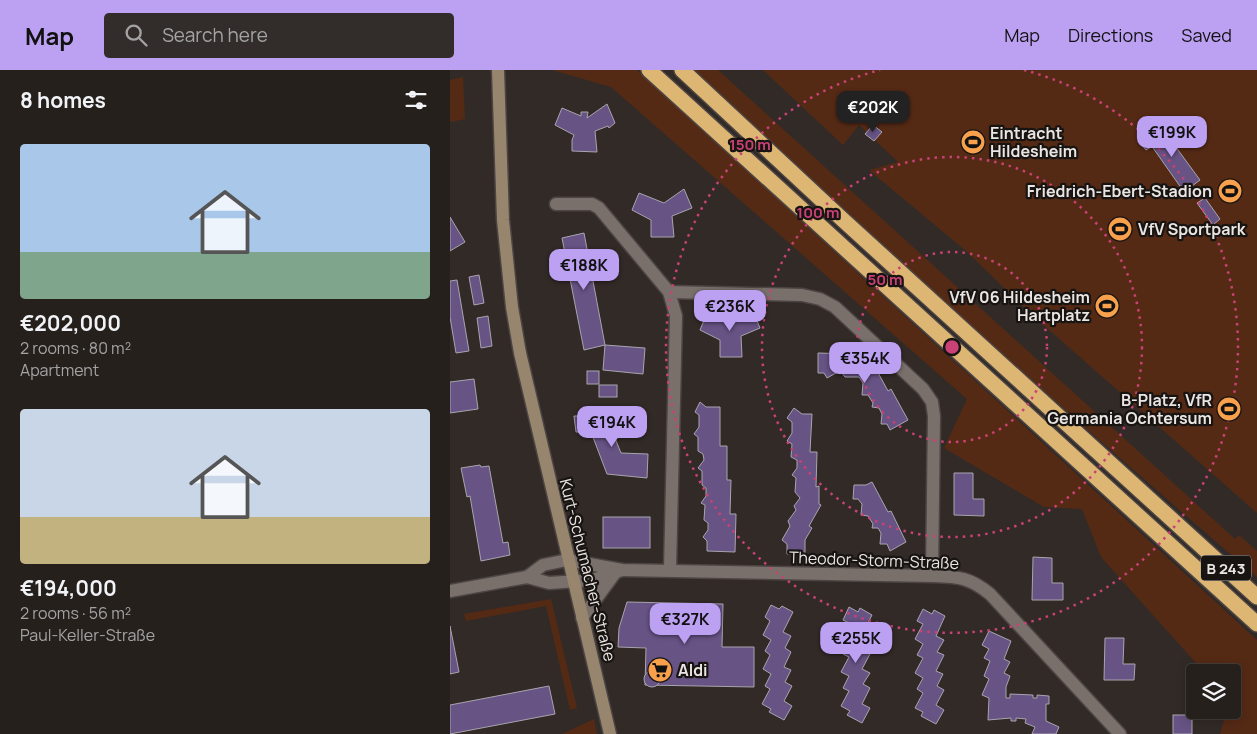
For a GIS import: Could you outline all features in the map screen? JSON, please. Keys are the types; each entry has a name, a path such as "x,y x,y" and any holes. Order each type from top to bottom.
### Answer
{"highway":[{"name":"B 243","path":"649,70 1257,624"},
{"name":"B 243","path":"682,70 842,219 1257,597"}],"main road":[{"name":"Kurt-Schumacher-Straße","path":"498,70 502,204 512,307 520,353 567,560 610,734"},
{"name":"Kurt-Schumacher-Straße","path":"499,87 503,70"}],"street":[{"path":"556,204 592,204 599,208 668,292 676,316 670,569"},
{"path":"668,292 802,295 820,299 835,307 923,389 932,402 934,416 932,576"},
{"name":"Theodor-Storm-Straße","path":"567,560 618,572"},
{"path":"450,591 527,577 543,565 567,560"},
{"name":"Theodor-Storm-Straße","path":"527,577 549,583 593,580 618,572 670,569 932,576 955,577 975,582 990,594 1120,734"},
{"path":"582,618 618,572"}],"shaded area":[{"path":"552,70 637,70 1257,640 1257,734 1220,734 1224,719 1241,719 1241,664 1197,664 1101,557 1082,509 1044,507 944,448 967,399 611,87"},
{"path":"694,70 718,70 1235,539 1239,535 1257,551 1257,577 972,327"},
{"path":"763,70 1257,70 1257,513 1031,314 965,250 869,170 898,162 859,125 843,145"},
{"path":"463,77 465,119 450,122 450,80"},
{"path":"551,599 577,708 570,710 546,606 466,621 464,614"},
{"path":"594,719 597,734 562,734"}],"building":[{"path":"607,104 615,123 609,128 608,126 595,131 597,152 572,151 574,135 555,125 562,108 581,116 581,112 588,112 587,118"},
{"path":"1159,124 1200,180 1184,192 1144,135"},
{"path":"873,125 882,132 874,141 865,134"},
{"path":"1144,137 1151,147 1146,150 1139,141"},
{"path":"684,189 692,208 672,216 674,237 651,237 651,220 632,210 639,193 664,203"},
{"path":"1205,198 1220,219 1213,225 1197,203"},
{"path":"450,217 465,242 450,251"},
{"path":"584,233 605,345 584,350 562,238"},
{"path":"479,275 484,303 474,305 469,277"},
{"path":"457,280 469,351 456,353 450,317 450,281"},
{"path":"752,309 760,328 741,336 742,357 720,357 720,340 700,330 707,313 732,322"},
{"path":"488,316 492,346 481,348 477,318"},
{"path":"605,345 645,348 643,374 603,370"},
{"path":"818,353 854,354 854,358 870,358 888,391 891,389 908,420 890,430 887,424 881,424 882,414 879,408 872,407 873,403 868,395 862,395 863,383 859,377 845,377 842,373 836,373 827,378 824,373 818,373"},
{"path":"587,371 599,371 599,384 587,384"},
{"path":"474,379 478,409 450,413 450,382"},
{"path":"599,385 617,385 617,397 599,397"},
{"path":"700,402 706,407 720,407 720,446 727,446 727,480 731,480 730,514 736,514 735,552 707,551 707,541 703,537 708,530 708,523 704,520 705,505 701,503 706,496 706,488 702,485 702,471 698,468 704,460 703,454 698,451 698,437 694,434 699,427 699,415 695,412"},
{"path":"794,408 802,414 812,414 810,452 817,452 816,487 819,486 819,504 821,505 809,526 812,528 805,540 805,554 787,554 787,544 782,540 790,526 788,521 796,510 794,506 800,498 795,492 796,478 792,475 797,468 797,460 791,457 792,444 787,441 792,433 792,422 787,418"},
{"path":"574,416 606,416 621,453 648,454 647,478 607,474 591,432 576,432"},
{"path":"480,465 481,467 489,466 503,543 508,542 510,555 481,561 470,496 467,497 461,468"},
{"path":"954,473 973,473 973,499 984,499 984,516 954,515"},
{"path":"872,482 888,512 891,511 906,542 890,551 887,544 880,544 881,533 878,528 872,528 873,524 868,516 861,515 862,504 858,499 853,499 854,485 866,485"},
{"path":"603,517 650,517 650,548 603,548"},
{"path":"1033,557 1052,558 1052,583 1063,583 1063,600 1032,600"},
{"path":"627,602 723,604 722,647 754,647 754,687 645,685 646,648 618,647 619,628"},
{"path":"771,605 779,609 782,606 793,612 783,632 791,636 785,648 791,652 784,667 791,670 785,682 792,686 784,701 792,706 784,720 769,712 771,709 762,704 770,689 765,686 771,674 763,669 770,655 765,651 771,640 763,635 770,621 765,617"},
{"path":"849,607 858,612 860,608 872,615 862,634 870,638 864,650 870,654 862,669 870,673 863,684 870,688 862,704 870,708 862,723 847,715 850,711 841,706 849,691 843,688 849,676 841,672 849,657 843,654 849,642 841,637 849,623 843,620"},
{"path":"923,609 932,614 934,610 945,616 936,636 944,640 937,652 944,655 936,671 943,674 937,686 944,690 936,705 944,710 936,724 921,716 923,712 915,708 923,693 917,689 923,678 915,673 923,658 917,655 923,644 915,639 923,624 917,621"},
{"path":"450,626 459,672 450,674"},
{"path":"989,631 1011,641 1004,659 1010,662 1004,673 1010,676 1006,687 1006,698 1010,698 1010,694 1033,695 1033,698 1037,698 1037,695 1049,696 1049,704 1046,704 1046,721 1059,727 1056,734 1032,734 1035,727 1025,723 1026,719 1016,718 1016,721 1011,721 1011,718 988,720 989,698 982,695 989,679 984,676 990,661 984,658 989,649 982,645"},
{"path":"1105,638 1124,638 1123,664 1135,664 1134,680 1104,680"},
{"path":"649,671 655,671 660,676 658,685 649,687 644,682 644,676"},
{"path":"549,686 555,714 450,734 450,705"},
{"path":"1173,715 1186,715 1186,719 1192,719 1192,734 1173,734"}],"place":[{"name":"Eintracht Hildesheim","path":"973,142"},
{"name":"Friedrich-Ebert-Stadion","path":"1230,191"},
{"name":"VfV Sportpark","path":"1120,229"},
{"name":"VfV 06 Hildesheim Hartplatz","path":"1107,306"},
{"name":"B-Platz, VfR Germania Ochtersum","path":"1229,409"},
{"name":"Aldi","path":"660,670"}]}
